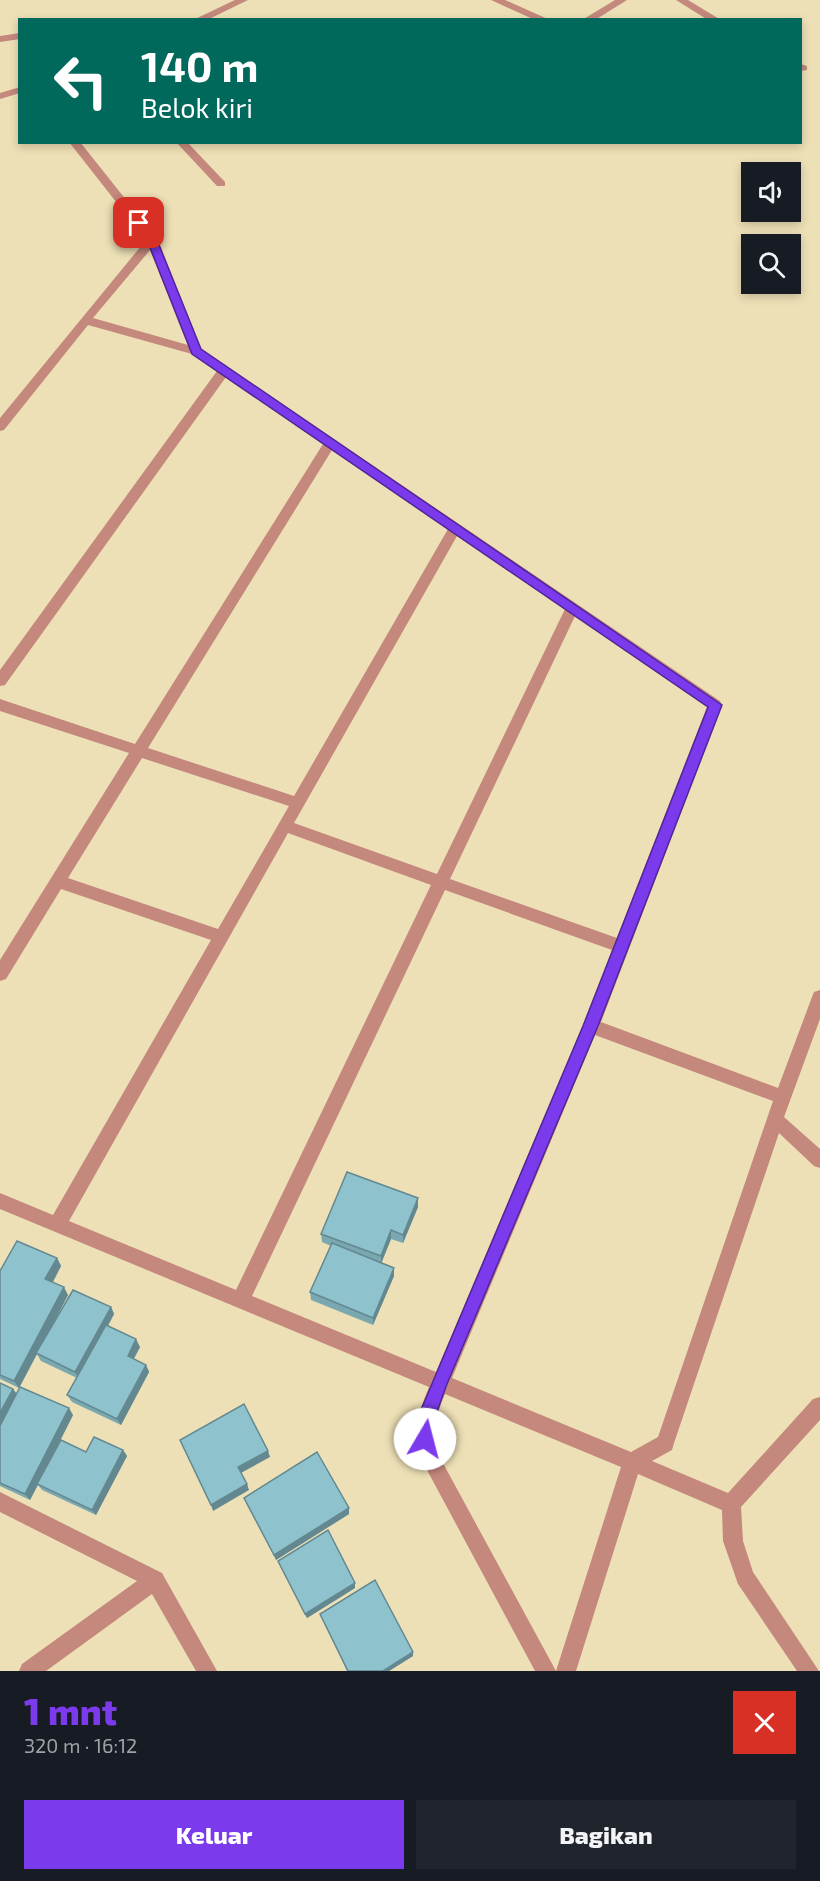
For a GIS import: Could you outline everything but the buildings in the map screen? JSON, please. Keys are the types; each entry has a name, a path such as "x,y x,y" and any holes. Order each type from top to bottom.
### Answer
{"street":[{"path":"202,18 243,0"},
{"path":"496,0 539,18"},
{"path":"590,18 622,0"},
{"path":"681,0 712,18"},
{"path":"0,39 18,36"},
{"path":"0,96 18,91"},
{"path":"76,144 152,240 196,351"},
{"path":"184,144 221,184"},
{"path":"0,427 152,240"},
{"path":"85,320 196,351 715,705 591,1026 426,1417 425,1439 429,1456 546,1671"},
{"path":"0,681 224,371"},
{"path":"0,974 330,443"},
{"path":"57,1225 455,528"},
{"path":"240,1300 572,608"},
{"path":"0,705 298,803"},
{"path":"285,826 622,947"},
{"path":"58,881 222,937"},
{"path":"566,1671 633,1462 665,1443 775,1119 820,997"},
{"path":"591,1026 783,1097"},
{"path":"775,1119 820,1160"},
{"path":"0,1201 731,1504"},
{"path":"809,1671 746,1577 733,1541 731,1504 820,1406"},
{"path":"0,1502 155,1580 207,1671"},
{"path":"29,1671 155,1580"}],"route":[{"path":"139,223 152,240 196,351 715,705 591,1026 426,1417 425,1439"}]}
